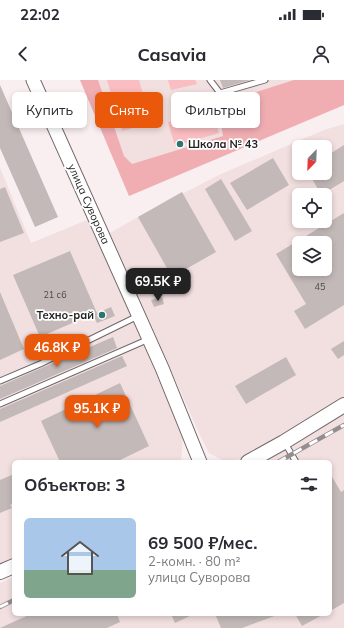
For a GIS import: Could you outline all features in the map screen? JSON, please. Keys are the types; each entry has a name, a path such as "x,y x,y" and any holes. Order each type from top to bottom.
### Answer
{"main road":[{"path":"252,460 344,405"},
{"path":"0,572 12,567"}],"street":[{"name":"улица Суворова","path":"33,80 149,339 199,460"}],"lane":[{"path":"210,80 220,93 265,80"},
{"path":"0,381 40,364 138,316"},
{"path":"0,404 149,339"},
{"path":"284,442 295,460"}],"shaded area":[{"name":"Школа № 43","path":"80,80 344,80 344,105 129,196 100,128 163,128 163,92 95,92 95,116 87,97 87,92 85,92"},
{"path":"80,80 98,80 102,92 95,92 95,116 87,97 87,92 85,92"},
{"path":"107,80 139,80 142,92 111,92"},
{"path":"168,80 195,80 197,84 171,90"},
{"path":"294,80 344,80 344,105 129,196 100,128 114,128 124,156 132,164 223,136 222,128 260,128 260,92 256,92"},
{"path":"171,121 171,128 218,128 219,133 175,146 168,122"},
{"path":"344,124 344,399 246,458 222,460 209,453 110,233 145,213 221,174 292,144 292,180 332,180 332,140 301,140 324,130"},
{"path":"121,128 133,128 122,131"},
{"path":"0,168 31,243 87,220 136,327 183,437 181,460 12,460 12,559 0,564"},
{"path":"344,412 344,628 0,628 0,583 12,578 12,616 332,616 332,460 263,460"}],"building":[{"path":"220,80 250,80 223,88"},
{"path":"0,85 12,112 12,128 19,128 58,217 35,227 0,148"},
{"path":"344,145 344,181 332,188 317,188 313,180 332,180 332,153"},
{"path":"273,158 289,185 247,210 230,183"},
{"path":"221,179 252,231 235,241 205,189"},
{"path":"5,187 24,233 0,242 0,189"},
{"path":"182,192 216,252 172,277 138,217"},
{"path":"344,213 344,305 305,329 294,311 306,304 276,254 292,244 292,276 332,276 332,236 306,236 319,228 332,228 332,220"},
{"path":"70,251 97,313 111,307 115,316 97,323 93,314 40,337 13,275"},
{"path":"0,292 24,349 0,360"},
{"path":"162,297 164,304 154,307 151,300"},
{"path":"113,337 117,348 0,399 0,386"},
{"path":"344,341 344,355 338,359 331,349"},
{"path":"122,356 127,366 0,422 0,409"},
{"path":"286,357 296,375 246,404 235,386"},
{"path":"120,383 149,446 120,460 59,460 41,421"},
{"path":"12,475 12,504 10,505 12,508 0,513 0,480"},
{"path":"332,477 341,492 344,490 344,603 332,610"},
{"path":"27,616 118,616 120,622 107,628 0,628"},
{"path":"172,616 190,616 175,623"},
{"path":"216,616 275,616 242,628 221,628"},
{"path":"296,616 320,616 302,626"}],"railway":[{"path":"282,460 344,425"},
{"path":"0,607 12,601"}],"place":[{"name":"Школа № 43","path":"180,144"},
{"name":"Техно-рай","path":"102,315"}]}
